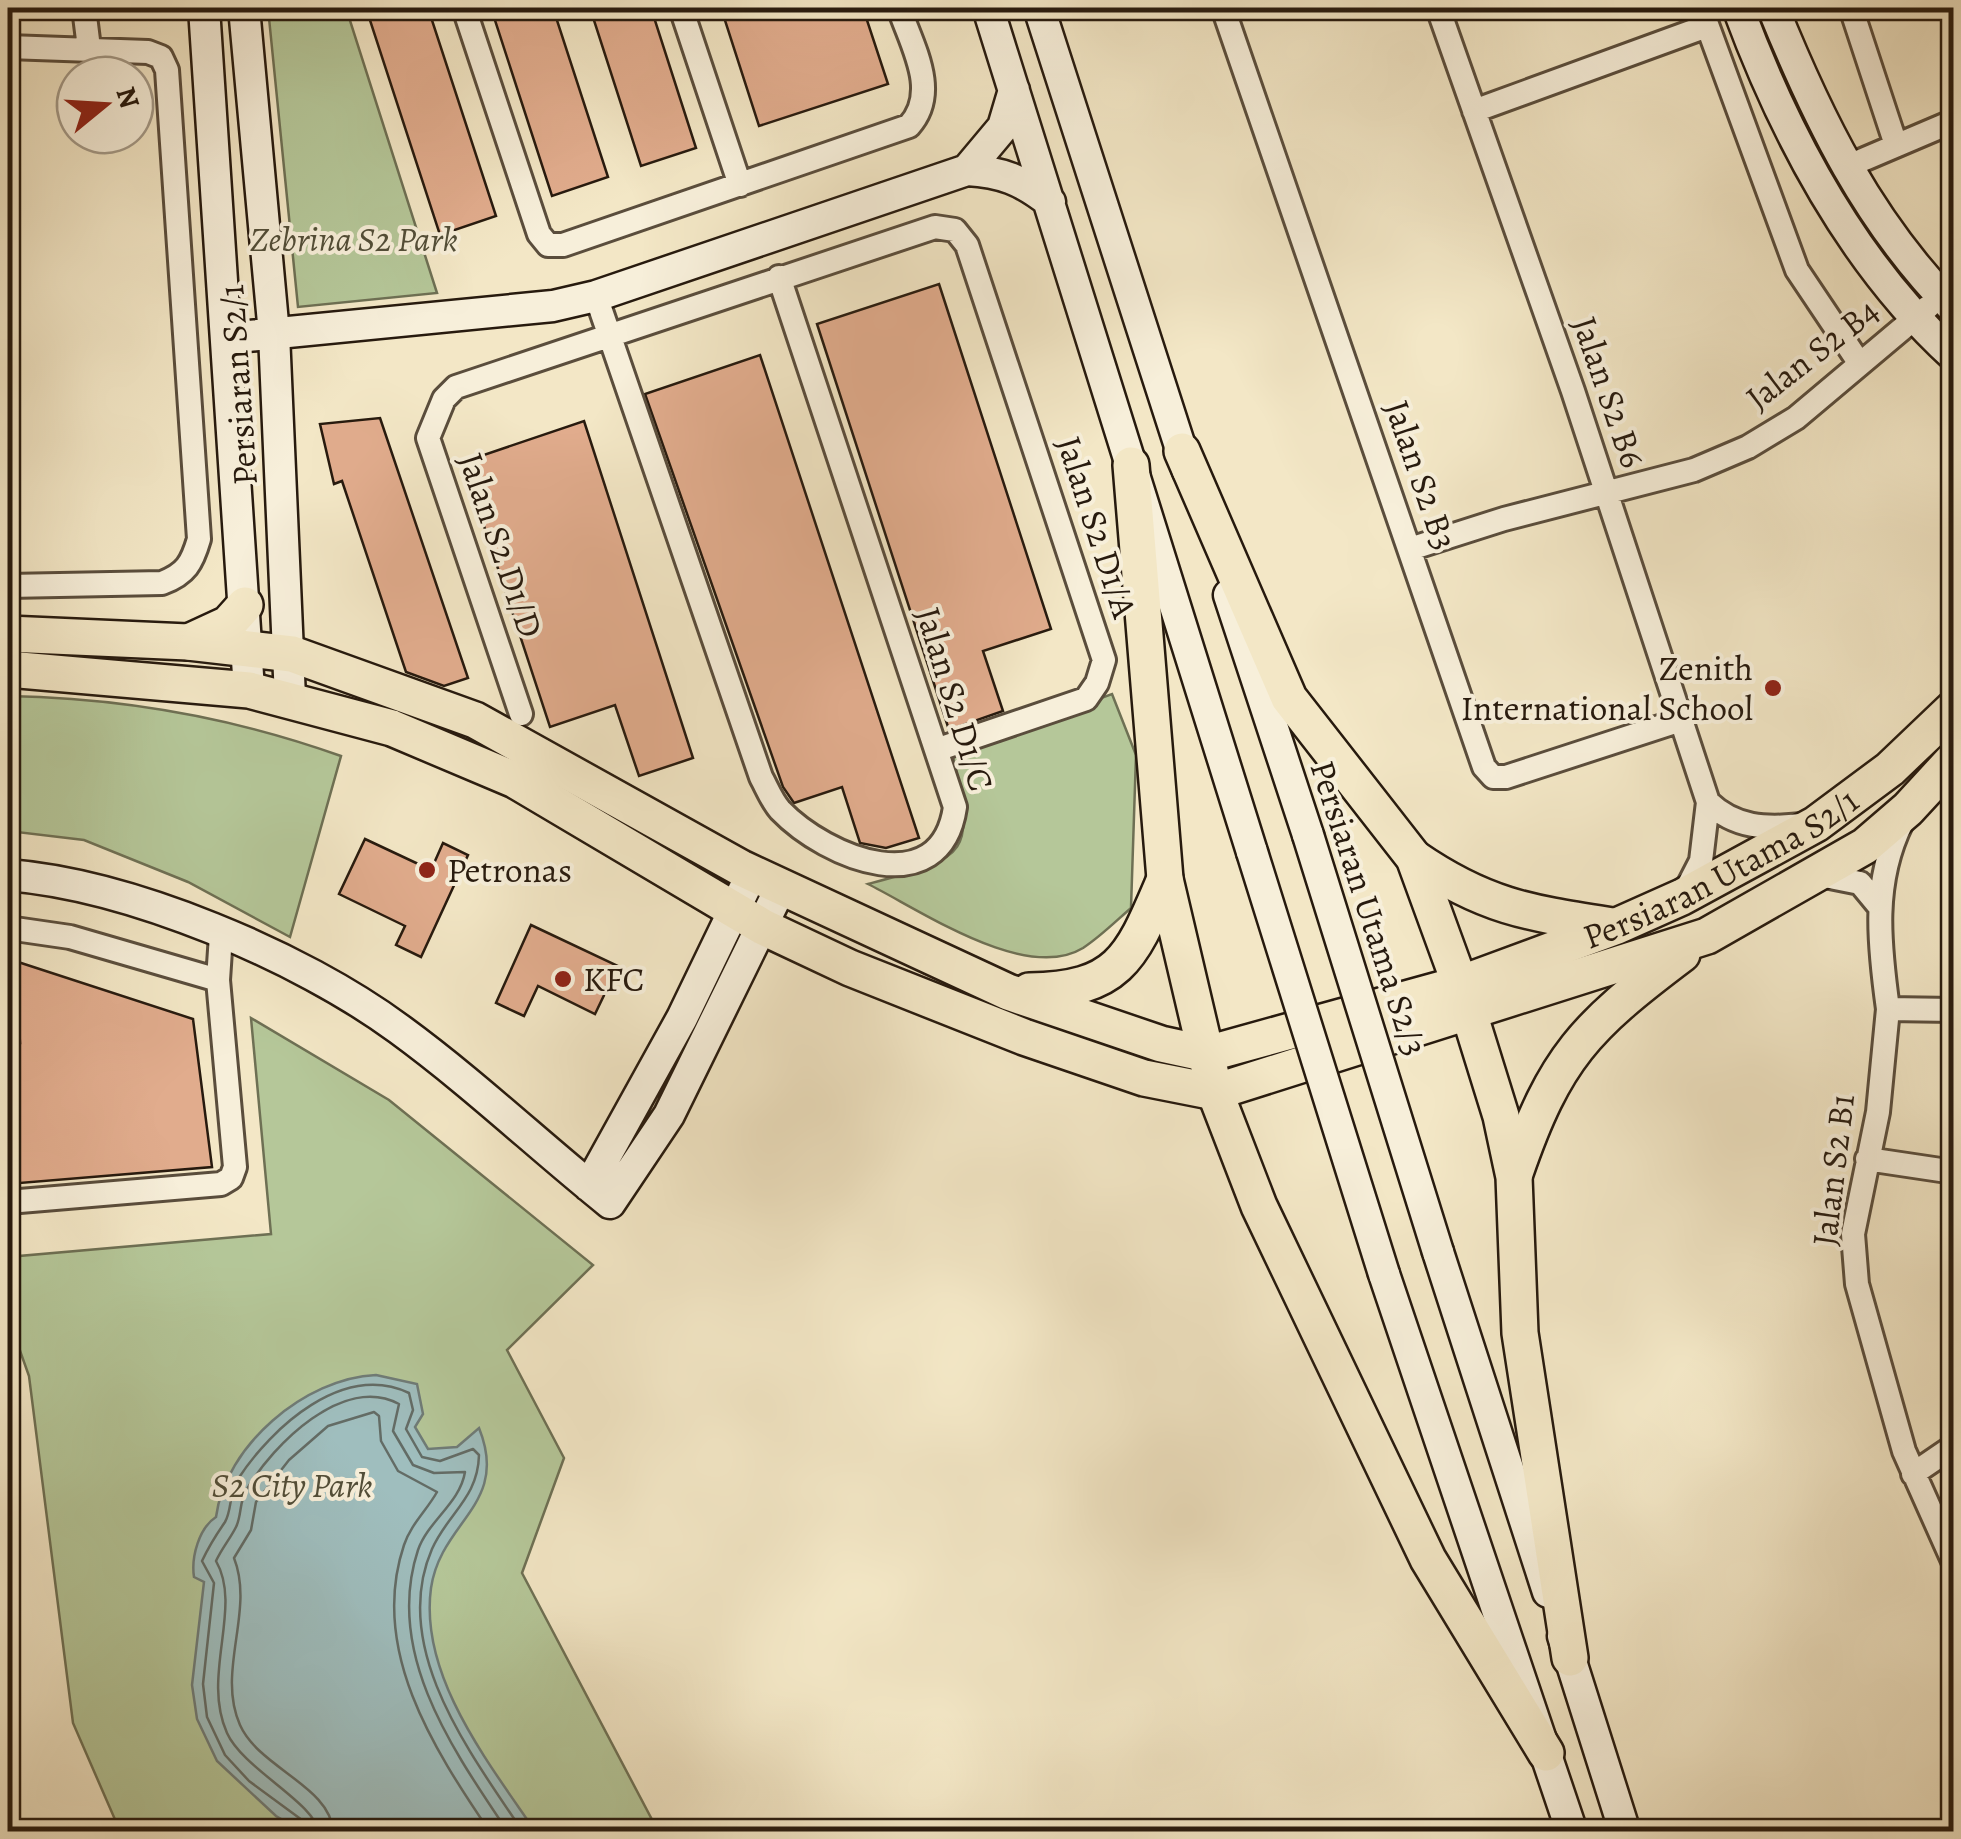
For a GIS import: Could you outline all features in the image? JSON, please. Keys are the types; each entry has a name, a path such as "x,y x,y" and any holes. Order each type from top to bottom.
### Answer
{"main road":[{"path":"1182,450 1289,698 1414,858 1458,888 1514,911 1617,926"},
{"path":"1132,466 1165,879 1215,1092 1259,1206 1428,1559 1546,1753"},
{"path":"188,642 228,624 245,605"},
{"path":"8,634 188,642 292,654 475,720 766,880 1008,992 1161,1044 1207,1054 1464,998"},
{"path":"8,669 249,690 392,728 515,780 749,918 850,968 1024,1037 1158,1082 1215,1092 1464,998"},
{"name":"Persiaran Utama S2/1","path":"1464,998 1682,897 1816,824 1890,769 1954,708"},
{"name":"Persiaran Utama S2/1","path":"1464,998 1707,936 1865,846 1908,809 1954,760"},
{"path":"1414,858 1501,1116 1514,1177 1520,1333 1570,1658"},
{"path":"1008,992 1072,990 1105,976 1136,946 1165,879"},
{"path":"1514,1177 1538,1106 1572,1050 1616,1004 1707,936"}],"street":[{"path":"84,8 88,48"},
{"name":"Persiaran S2/1","path":"204,8 249,690"},
{"name":"Persiaran S2/1","path":"244,8 274,334 292,654 290,698"},
{"path":"464,8 539,234 548,245 563,244 909,126 922,112 925,87 899,8"},
{"path":"681,8 740,184"},
{"path":"988,8 1384,1274 1572,1832"},
{"name":"Persiaran Utama S2/3","path":"1038,8 1308,835 1625,1832"},
{"name":"Jalan S2 B3","path":"1222,8 1484,767 1494,777 1506,777 1681,720"},
{"name":"Jalan S2 B6","path":"1438,8 1606,492 1708,802 1700,861 1682,897"},
{"path":"1738,8 1769,91 1818,183 1914,319 1954,356"},
{"path":"1772,8 1815,112 1872,212 1947,302"},
{"path":"1851,8 1896,145"},
{"path":"1474,111 1704,17 1798,270 1860,364"},
{"path":"8,47 148,52 161,57 167,70 199,538 192,561 180,576 162,583 8,586"},
{"path":"966,170 1003,127 1014,90"},
{"path":"1846,167 1954,121"},
{"path":"228,338 553,306 596,296 966,170 1012,176 1050,202"},
{"name":"Jalan S2 D1/D","path":"521,714 428,438 444,399 456,387 935,226 955,230"},
{"name":"Jalan S2 D1/A","path":"939,750 1086,699 1097,684 1104,660 967,245 955,230"},
{"name":"Jalan S2 D1/C","path":"596,296 760,777 778,808 815,839 871,864 903,864 935,855 952,833 956,807 778,278"},
{"name":"Jalan S2 B4","path":"1410,549 1694,470 1748,447 1796,418 1914,319 1947,302"},
{"path":"1708,802 1733,821 1753,826 1816,824"},
{"name":"Jalan S2 B1","path":"1908,809 1885,862 1878,906 1888,1009 1878,1112 1852,1234 1858,1284 1913,1474 1954,1562"},
{"path":"1820,874 1860,883 1878,906"},
{"path":"8,875 93,888 299,968 399,1028 600,1194 682,1018 749,918 766,880"},
{"path":"8,928 70,938 218,980"},
{"path":"8,1202 221,1184 232,1178 236,1168 218,980 221,935"},
{"path":"1888,1009 1954,1010"},
{"path":"1867,1159 1954,1172"},
{"path":"1913,1474 1954,1446"}],"green space":[{"name":"Zebrina S2 Park","path":"268,8 346,8 437,293 298,307"},
{"path":"1112,694 1136,755 1131,908 1096,939 1060,956 1033,957 974,939 868,884 927,867 957,847 963,832 963,813 952,752"},
{"path":"8,696 93,701 177,712 259,730 341,756 290,937 188,882 84,840 8,831"},
{"name":"S2 City Park","path":"251,1018 389,1100 593,1265 507,1350 564,1458 522,1573 658,1831 120,1831 73,1723 29,1376 8,1317 8,1257 271,1234"}],"water":[{"path":"376,1375 417,1384 423,1414 415,1427 428,1449 457,1447 479,1428 486,1454 486,1476 480,1495 437,1565 431,1588 430,1621 436,1654 461,1717 535,1831 302,1831 276,1816 217,1761 197,1719 192,1685 204,1582 194,1577 194,1561 201,1536 216,1517 235,1465 273,1420 297,1403 322,1388"}],"building":[{"path":"366,8 428,8 496,216 440,235"},
{"path":"491,8 553,8 608,177 552,196"},
{"path":"590,8 651,8 696,148 641,166"},
{"path":"721,8 863,8 888,84 759,126"},
{"path":"939,284 1051,629 983,651 1003,711 949,730 817,324"},
{"path":"760,355 919,838 886,848 860,843 842,787 794,803 783,787 645,394"},
{"path":"380,418 468,678 444,686 406,672 342,481 334,484 320,424"},
{"path":"584,421 693,758 639,776 615,705 550,727 463,462"},
{"path":"365,839 431,870 443,843 468,855 421,957 396,945 405,926 339,894"},
{"path":"531,925 618,966 595,1014 538,986 524,1016 496,1003"},
{"path":"15,961 193,1019 212,1167 8,1184 8,1043 20,1043"}],"place":[{"name":"Zenith International School","path":"1773,688"},
{"name":"Petronas","path":"427,870"},
{"name":"KFC","path":"563,979"}]}
